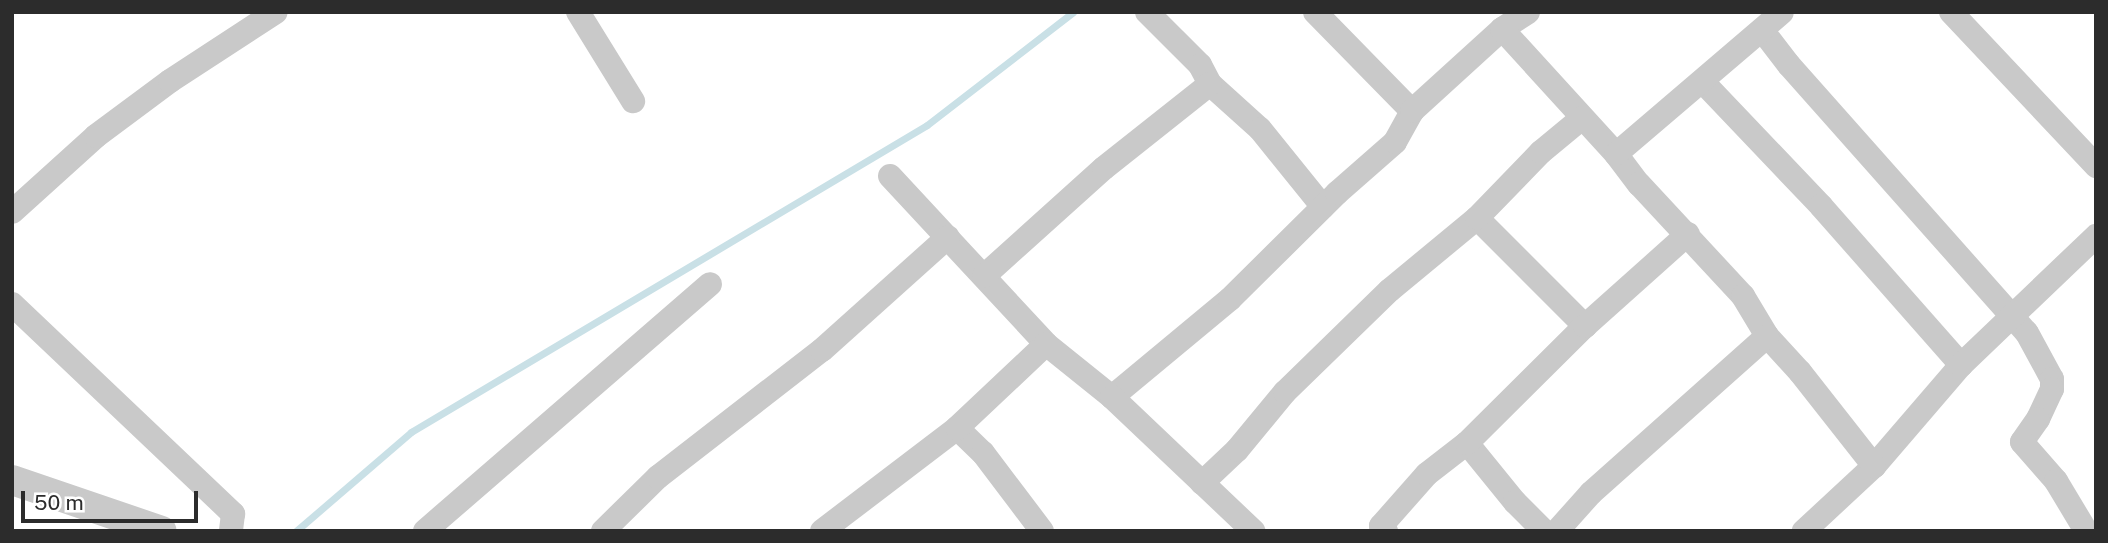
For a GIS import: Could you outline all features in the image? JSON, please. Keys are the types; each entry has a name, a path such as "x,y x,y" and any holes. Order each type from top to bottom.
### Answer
{"street":[{"path":"12,212 96,136 170,81 276,12"},
{"path":"578,12 633,101"},
{"path":"1147,12 1200,65 1210,84 1260,129 1323,208"},
{"path":"1315,12 1412,111"},
{"path":"1112,397 1230,299 1395,142 1412,111 1502,29 1528,12"},
{"path":"1616,154 1782,12"},
{"path":"1961,16 2096,166"},
{"path":"1502,29 1616,154 1639,184 1743,296 1767,336 1800,372 1874,466"},
{"path":"1762,30 1789,65 2027,333 2052,379 2052,389 2038,419 2022,442 2056,481 2086,531"},
{"path":"1703,82 1821,206 1961,365"},
{"path":"984,276 1104,168 1210,84"},
{"path":"1202,483 1237,450 1285,392 1390,290 1478,218 1541,152 1582,118"},
{"path":"890,176 1046,344 1112,397 1253,531"},
{"path":"1478,218 1585,326"},
{"path":"1386,531 1381,526 1427,474 1467,443 1585,326 1688,234"},
{"path":"1804,531 1874,466 1961,365 2096,236"},
{"path":"603,531 658,477 822,349 948,237"},
{"path":"425,531 710,284"},
{"path":"12,304 233,514 231,531"},
{"path":"1557,531 1591,493 1767,336"},
{"path":"832,527 957,428 1046,344"},
{"path":"957,428 983,453 1042,531"},
{"path":"1467,443 1515,502 1544,531"},
{"path":"12,480 162,531"}],"waterway":[{"path":"296,531 411,432 927,125 1073,12"}]}
